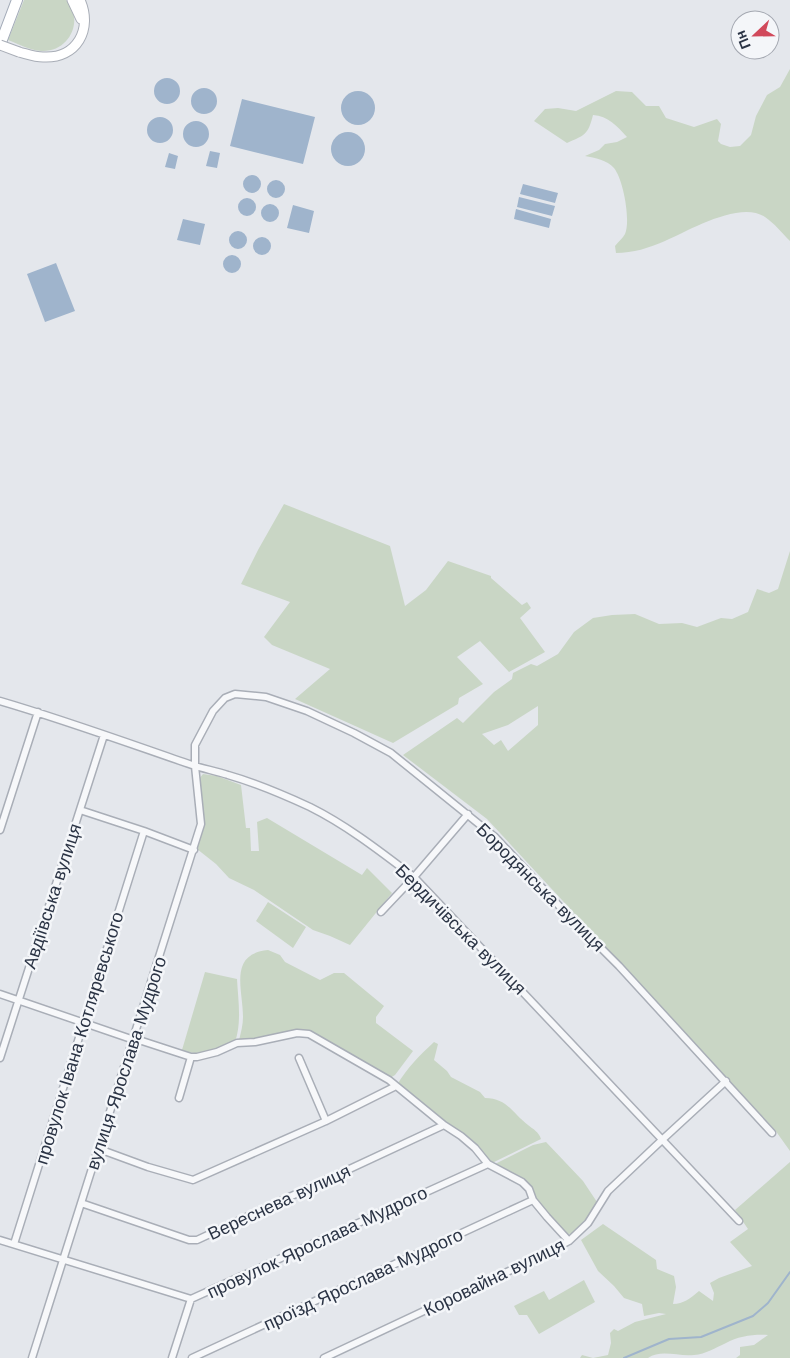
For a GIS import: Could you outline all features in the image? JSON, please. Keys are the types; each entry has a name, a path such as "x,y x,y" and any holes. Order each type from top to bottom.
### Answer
{"main road":[{"path":"18,0 0,45 43,58 57,56 72,49 77,43 84,29 85,14 80,0"},
{"path":"72,0 84,29"}],"street":[{"name":"Бородянська вулиця","path":"195,766 195,746 219,703 235,694 266,697 307,711 354,733 391,754 495,837 726,1081 772,1133"},
{"name":"Бердичівська вулиця","path":"0,701 38,712 195,766 229,775 310,807 346,827 414,877 739,1221"},
{"path":"0,830 38,712"},
{"name":"Авдіївська вулиця","path":"0,1058 104,735"},
{"name":"вулиця Ярослава Мудрого","path":"32,1358 194,850 201,824 195,766"},
{"path":"80,810 194,850"},
{"path":"381,912 468,814"},
{"name":"провулок Івана Котляревського","path":"14,1244 144,831"},
{"path":"0,994 134,1040 191,1057 217,1052 237,1043 255,1042 297,1033 309,1034 389,1080 444,1125 462,1136 488,1164 522,1182 529,1189 533,1200 569,1241"},
{"path":"179,1098 191,1057"},
{"path":"299,1058 326,1121"},
{"name":"Коровайна вулиця","path":"324,1358 569,1241 588,1223 608,1192 726,1081"},
{"path":"99,1148 148,1167 193,1180 326,1121 396,1086"},
{"name":"Вереснева вулиця","path":"81,1203 189,1240 197,1240 444,1125"},
{"name":"провулок Ярослава Мудрого","path":"0,1240 191,1300 488,1164"},
{"name":"проїзд Ярослава Мудрого","path":"192,1358 533,1200"},
{"path":"172,1358 191,1300"}],"green space":[{"path":"24,0 66,0 72,8 74,25 66,41 59,47 41,51 8,40"},
{"path":"790,69 790,241 765,217 754,213 742,212 714,219 647,248 616,253 615,246 625,234 627,228 627,210 620,181 611,165 585,156 599,150 605,144 617,142 627,137 616,125 603,117 593,115 585,134 567,143 534,121 545,109 558,108 576,111 616,91 632,92 646,106 659,106 666,118 694,127 717,119 721,124 718,141 730,147 740,146 751,135 756,116 767,95 780,87"},
{"path":"284,504 390,546 405,606 426,590 448,561 491,576 522,605 527,602 531,608 520,618 545,652 509,672 480,641 457,657 483,684 459,698 458,704 393,743 295,699 330,669 272,645 264,637 290,602 241,584"},
{"path":"790,551 790,1151 775,1130 487,819 403,755 457,718 463,723 494,692 512,679 513,673 531,664 537,666 558,654 574,632 593,618 635,614 659,624 682,623 697,627 721,618 732,619 748,612 757,589 769,593 778,589","holes":["538,706 538,725 508,751 501,740 494,745 482,734 508,725"]},
{"path":"203,774 217,776 241,785 246,828 250,828 251,851 259,851 257,822 267,818 362,875 367,868 392,893 350,945 313,930 254,890 229,878 216,864 197,849 204,824 199,779"},
{"path":"268,902 306,927 293,948 256,921"},
{"path":"268,950 280,955 285,962 320,980 334,973 344,973 384,1006 376,1017 376,1023 413,1051 395,1075 390,1078 314,1034 239,1040 243,1020 240,985 243,966 247,958 255,953"},
{"path":"205,972 237,979 239,1011 237,1034 235,1042 215,1050 202,1053 189,1052 182,1050"},
{"path":"434,1042 438,1044 434,1060 451,1077 480,1092 485,1098 504,1103 536,1131 541,1139 492,1163 397,1085 414,1062"},
{"path":"546,1142 583,1181 597,1202 593,1212 582,1227 572,1233 567,1234 548,1215 530,1188 493,1165 533,1145"},
{"path":"790,1162 790,1358 736,1358 740,1355 740,1347 754,1345 768,1335 763,1335 736,1339 694,1355 659,1354 648,1358 593,1358 608,1355 611,1343 610,1333 614,1329 618,1331 635,1322 666,1314 659,1313 644,1316 642,1304 624,1298 598,1271 581,1240 603,1224 656,1260 657,1269 674,1276 676,1287 673,1304 687,1300 699,1291 713,1301 714,1293 710,1283 752,1266 730,1242 748,1229 735,1210"},
{"path":"584,1280 595,1302 539,1334 527,1315 519,1315 514,1306 544,1291 549,1300"},
{"path":"582,1355 593,1358 580,1358"}],"water":[{"path":"167,78 176,82 180,91 176,100 167,104 158,100 154,91 158,82"},
{"path":"204,88 213,92 217,101 213,110 204,114 195,110 191,101 195,92"},
{"path":"358,91 365,92 370,96 374,101 374,115 370,120 365,124 358,125 351,124 346,120 342,115 341,108 342,101 346,96 351,92"},
{"path":"242,99 315,117 303,164 230,146"},
{"path":"160,117 169,121 173,130 169,139 160,143 151,139 147,130 151,121"},
{"path":"196,121 205,125 209,134 205,143 196,147 187,143 183,134 187,125"},
{"path":"348,132 355,133 360,137 364,142 364,156 360,161 355,165 348,166 341,165 336,161 332,156 331,149 332,142 336,137 341,133"},
{"path":"210,151 220,153 217,168 206,166"},
{"path":"169,153 178,156 175,169 165,167"},
{"path":"248,175 256,175 261,180 259,191 248,193 243,188 243,180"},
{"path":"272,180 280,180 285,185 283,196 272,198 267,193 267,185"},
{"path":"523,184 558,193 555,203 520,194"},
{"path":"519,197 555,206 552,216 517,207"},
{"path":"243,198 251,198 256,203 254,214 243,216 238,211 238,203"},
{"path":"270,204 278,209 279,213 274,221 270,222 262,217 261,213 266,205"},
{"path":"293,205 314,211 309,233 287,228"},
{"path":"516,209 551,219 549,228 514,219"},
{"path":"183,219 205,224 200,245 177,240"},
{"path":"238,231 245,233 247,240 245,247 238,249 231,247 229,240 231,233"},
{"path":"258,237 266,237 271,242 269,253 258,255 253,250 253,242"},
{"path":"228,255 236,255 241,260 239,271 228,273 223,268 223,260"},
{"path":"56,263 75,311 45,322 27,274"}],"waterway":[{"path":"624,1358 669,1339 701,1337 753,1316 768,1303 790,1272"}]}
